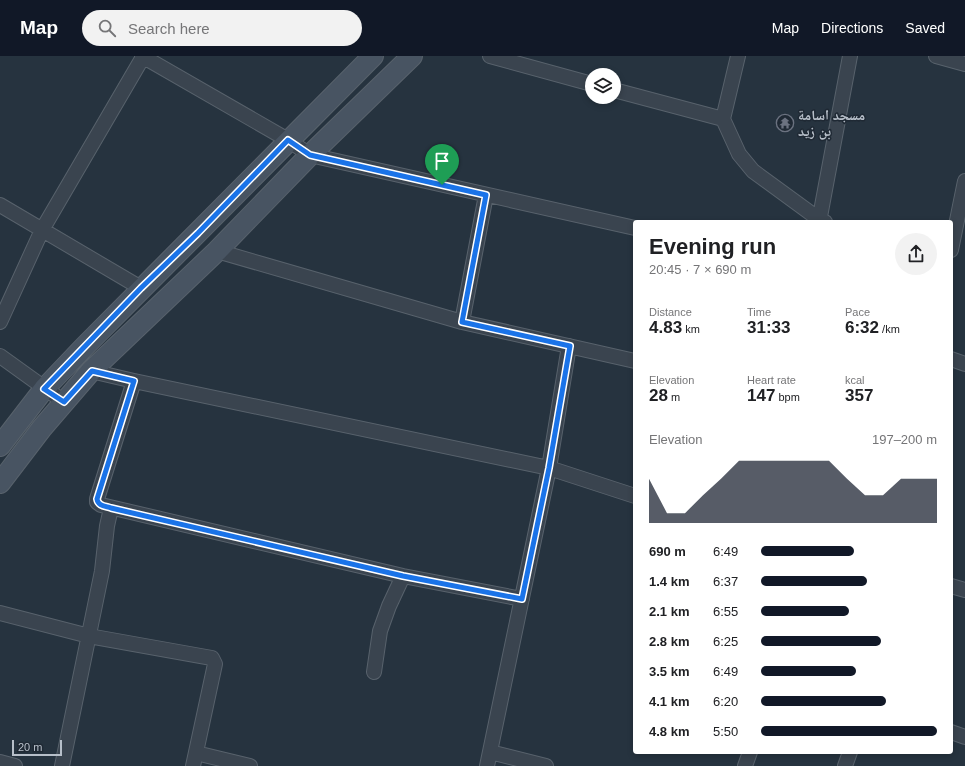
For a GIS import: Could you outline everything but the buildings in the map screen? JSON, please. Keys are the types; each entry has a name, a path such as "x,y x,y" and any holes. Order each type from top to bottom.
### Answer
{"main road":[{"path":"0,446 44,389 141,288 198,233 288,140 373,56"},
{"path":"0,483 42,428 92,371 217,251 310,155 412,56"}],"street":[{"path":"0,322 42,230 143,56 288,140 310,155 633,228"},
{"path":"490,56 585,82"},
{"path":"738,56 724,119 739,154 753,172 820,220"},
{"path":"821,220 850,56"},
{"path":"936,56 965,64"},
{"path":"621,92 724,119"},
{"path":"953,240 965,181"},
{"path":"462,322 486,195"},
{"path":"0,205 141,288"},
{"path":"217,251 462,322 633,361"},
{"path":"487,766 549,468 570,346"},
{"path":"0,356 64,402"},
{"path":"953,360 965,364"},
{"path":"92,371 549,468 633,495"},
{"path":"134,381 97,499 101,505 403,576 522,599"},
{"path":"62,766 102,571 107,526 111,508"},
{"path":"374,672 380,631 389,606 403,576"},
{"path":"953,587 965,590"},
{"path":"0,613 89,636 212,658 215,664 195,760 250,766"},
{"path":"953,733 965,737"},
{"path":"490,752 546,766"},
{"path":"745,766 749,754"},
{"path":"845,766 849,754"},
{"path":"0,762 14,766"}],"place":[{"name":"مسجد اسامة بن زيد","path":"785,123"}],"route":[{"path":"288,140 310,155 442,185 486,195 462,322 570,346 549,468 522,599 403,576 111,508 101,505 98,502 97,499 134,381 92,371 64,402 44,389 141,288 198,233 288,140"}]}
